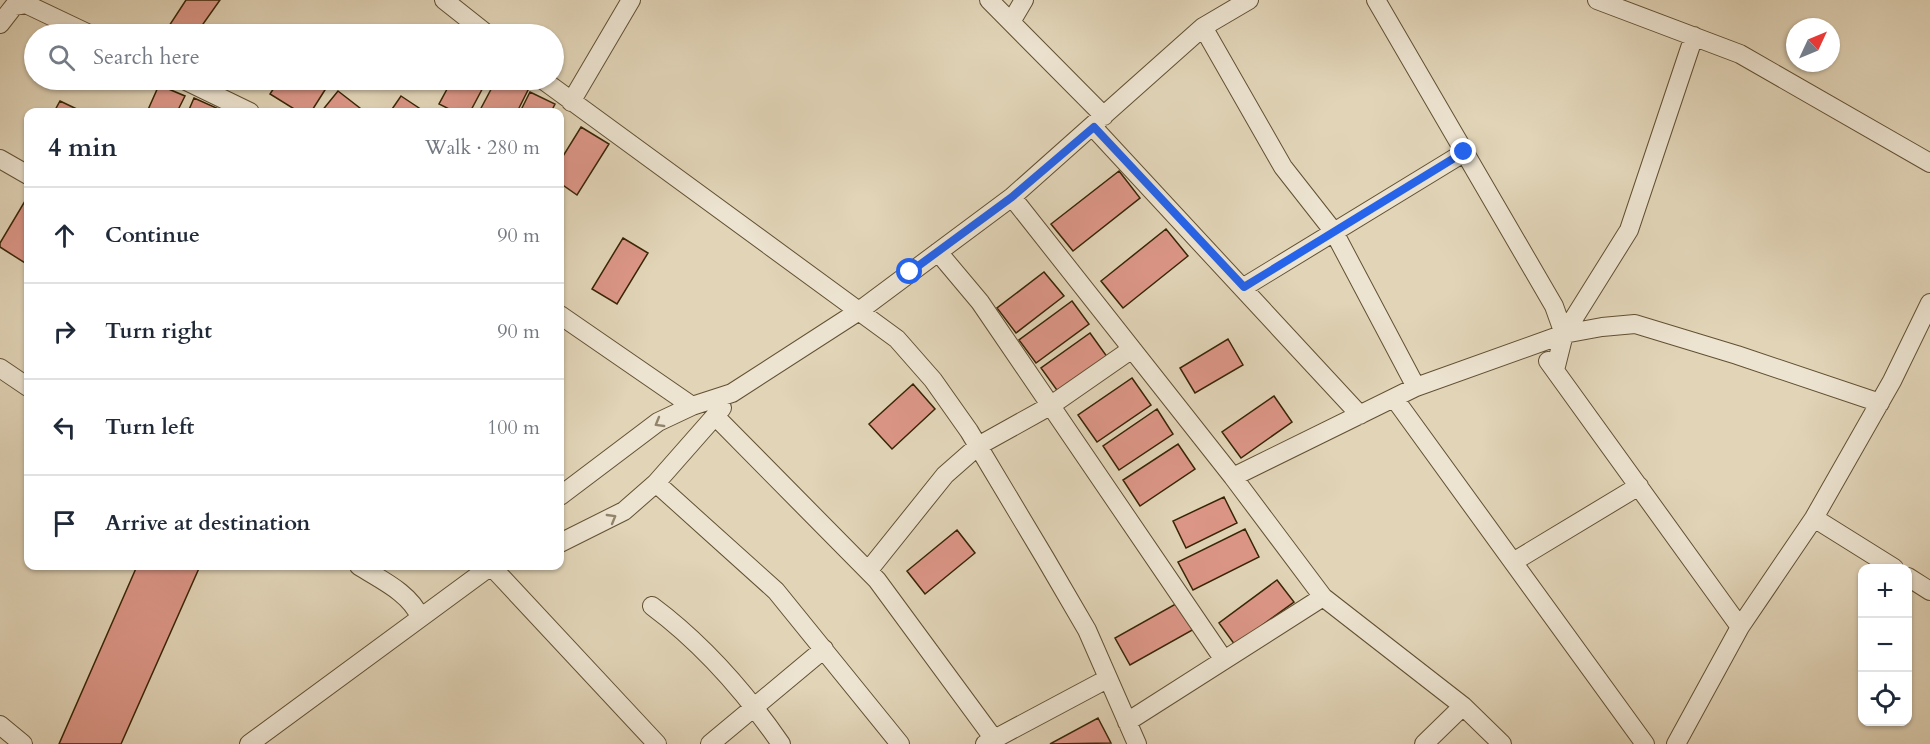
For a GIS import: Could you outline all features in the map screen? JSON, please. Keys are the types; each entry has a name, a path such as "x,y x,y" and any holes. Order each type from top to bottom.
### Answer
{"street":[{"path":"444,0 474,24"},
{"path":"571,102 631,0"},
{"path":"989,0 1360,415"},
{"path":"1011,22 1024,0"},
{"path":"564,486 658,422 692,406 732,393 859,310 1012,197 1203,27 1249,0"},
{"path":"1376,0 1554,306 1564,334"},
{"path":"1597,0 1740,54 1930,163"},
{"path":"0,24 14,6 26,4 68,24"},
{"path":"1203,27 1283,167 1334,232 1416,387"},
{"path":"1555,370 1564,334 1629,230 1694,36"},
{"path":"205,90 242,108"},
{"path":"556,90 897,339 933,380 978,446 1087,630 1137,744"},
{"path":"1244,287 1464,152"},
{"path":"0,159 24,173"},
{"path":"1012,197 1233,477 1323,597 1463,706 1502,744"},
{"path":"938,252 980,302 1224,660"},
{"path":"1676,744 1740,627 1814,518 1880,403 1930,303"},
{"path":"564,318 692,406"},
{"path":"1233,477 1416,387 1564,334 1635,324 1880,403"},
{"path":"1537,344 1740,627"},
{"path":"868,571 945,476 978,446 1050,406 1132,349"},
{"path":"0,368 24,384"},
{"path":"564,541 624,511 656,483 716,417 732,393"},
{"path":"1394,398 1645,744"},
{"path":"716,417 868,571 989,741 1107,679"},
{"path":"656,483 776,591 900,744"},
{"path":"1513,562 1639,486"},
{"path":"1814,518 1888,564"},
{"path":"365,570 401,594 416,607 420,617"},
{"path":"263,741 420,617 485,570"},
{"path":"495,570 657,744"},
{"path":"1912,580 1930,591"},
{"path":"1127,722 1323,597"},
{"path":"652,606 687,632 756,707 781,744"},
{"path":"710,744 824,649"},
{"path":"1424,744 1463,706"},
{"path":"0,725 23,744"}],"building":[{"path":"186,0 220,0 203,24 170,24"},
{"path":"157,90 171,90 185,96 179,108 149,108"},
{"path":"273,90 325,90 314,108 293,108 270,94"},
{"path":"447,90 482,90 472,108 447,108 439,104"},
{"path":"491,90 528,90 519,108 481,108"},
{"path":"338,91 360,108 324,108"},
{"path":"530,92 555,104 553,108 522,108"},
{"path":"401,96 419,108 393,108"},
{"path":"194,98 216,108 190,108"},
{"path":"60,101 75,108 56,108"},
{"path":"581,127 609,144 577,195 564,186 564,155"},
{"path":"1119,171 1140,198 1073,251 1051,224"},
{"path":"24,203 24,262 0,247 0,243"},
{"path":"1166,229 1188,256 1123,308 1101,281"},
{"path":"623,238 648,253 617,304 592,289"},
{"path":"1044,272 1064,296 1016,333 997,308"},
{"path":"1072,301 1089,324 1036,363 1019,340"},
{"path":"1090,333 1108,358 1059,393 1041,368"},
{"path":"1228,339 1243,365 1195,393 1180,368"},
{"path":"1132,378 1151,405 1097,442 1078,415"},
{"path":"913,384 935,409 892,449 869,424"},
{"path":"1274,396 1292,422 1241,458 1222,432"},
{"path":"1157,409 1173,434 1119,470 1103,446"},
{"path":"1178,444 1195,469 1140,506 1123,480"},
{"path":"1224,497 1237,523 1186,548 1173,521"},
{"path":"1245,529 1259,557 1193,590 1178,562"},
{"path":"957,530 975,553 925,594 907,571"},
{"path":"135,570 198,570 121,744 59,744"},
{"path":"1277,580 1294,602 1235,645 1219,623"},
{"path":"1181,601 1196,628 1130,665 1115,638"},
{"path":"1098,718 1111,743 1050,744"}],"route":[{"path":"910,272 1012,197 1094,127 1244,287 1464,152"}]}
